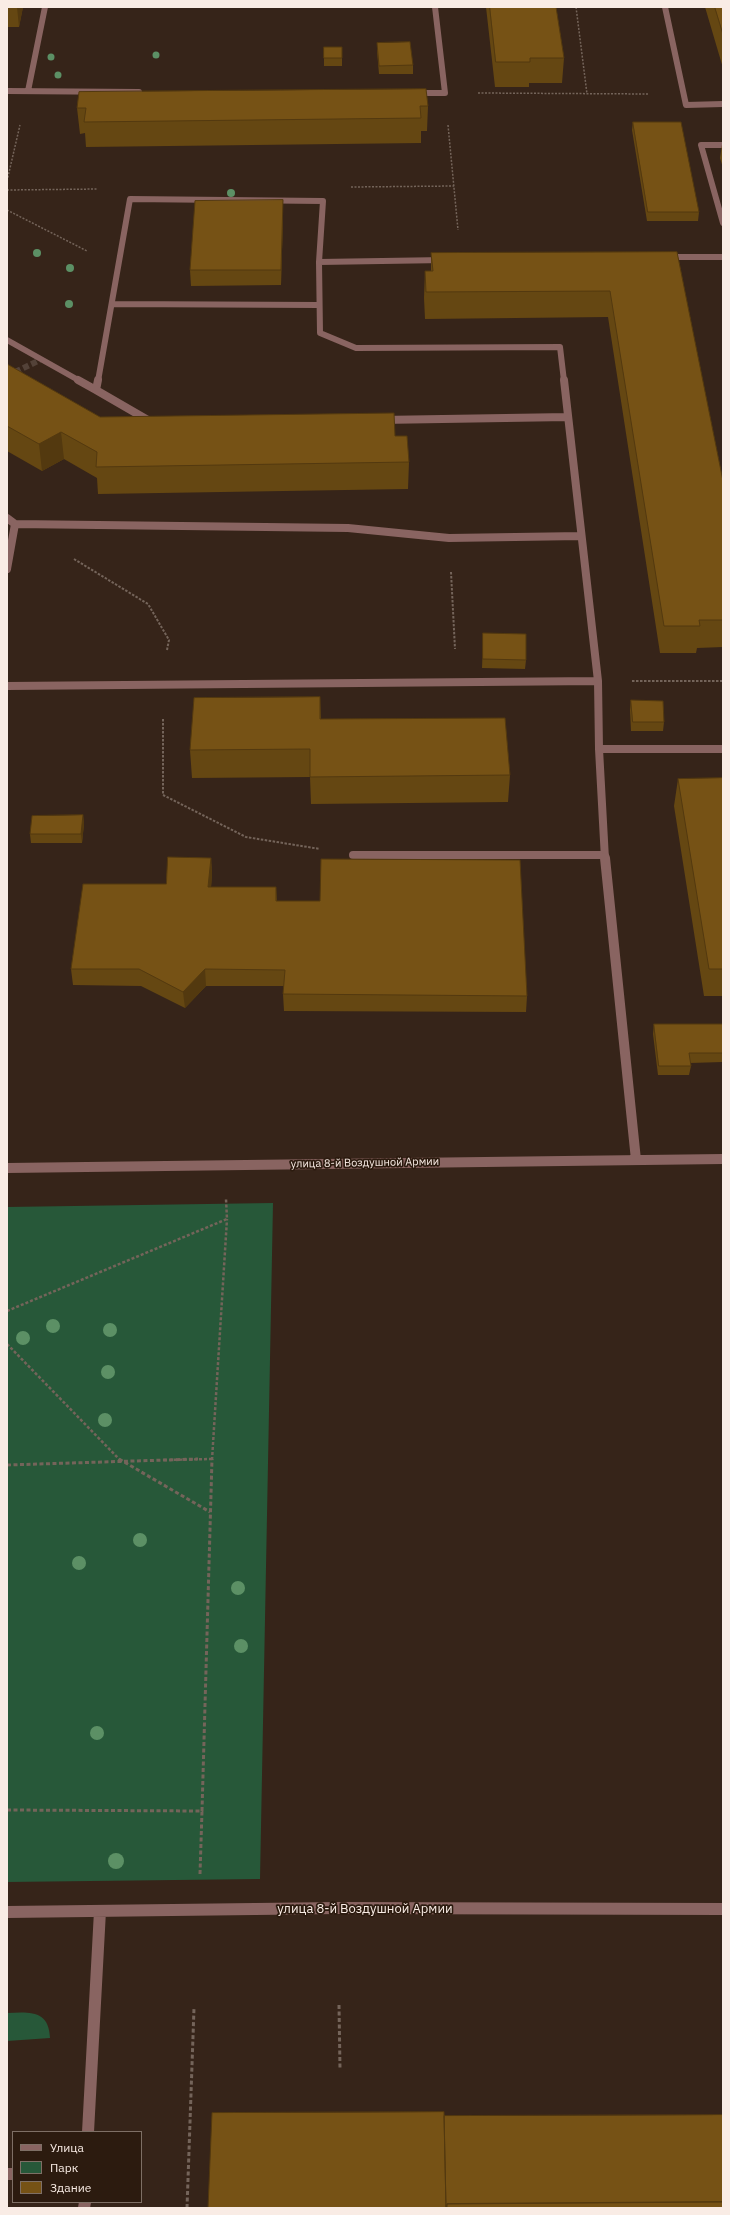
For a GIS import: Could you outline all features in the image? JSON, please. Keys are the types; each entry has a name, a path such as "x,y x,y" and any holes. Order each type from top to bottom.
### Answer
{"street":[{"path":"28,91 45,7"},
{"path":"406,93 445,93 435,7"},
{"path":"665,7 686,104 723,104"},
{"path":"7,91 146,92"},
{"path":"723,145 701,145 723,223"},
{"path":"96,390 130,199 323,200 319,262 320,333 356,348 560,347 598,681 599,749 605,856 636,1160"},
{"path":"660,258 723,257"},
{"path":"319,262 461,260"},
{"path":"112,304 320,304"},
{"path":"7,340 153,424 161,424"},
{"path":"368,420 568,417"},
{"path":"7,518 15,524 348,528 449,538 581,536"},
{"path":"7,568 15,524"},
{"path":"7,686 598,681"},
{"path":"599,749 723,749"},
{"path":"353,855 605,856"},
{"name":"улица 8-й Воздушной Армии","path":"7,1168 723,1159"},
{"name":"улица 8-й Воздушной Армии","path":"7,1912 723,1909"},
{"path":"88,2131 100,1911"}],"path":[{"path":"576,7 587,94"},
{"path":"7,181 28,91"},
{"path":"461,260 445,93 684,94"},
{"path":"7,210 118,267"},
{"path":"449,538 456,682"},
{"path":"68,556 148,604 169,640 163,684 163,795 246,837 353,855"},
{"path":"598,681 723,681"},
{"path":"199,1910 212,1459 227,1219 225,1165"},
{"path":"7,1311 227,1219"},
{"path":"7,1344 122,1462 210,1512"},
{"path":"7,1465 212,1459"},
{"path":"7,1810 202,1811"},
{"path":"339,2005 340,2069"},
{"path":"187,2208 194,2008"}],"green space":[{"path":"273,1203 260,1879 7,1882 7,1207"},
{"path":"7,2013 30,2013 37,2015 46,2022 49,2029 50,2038 7,2041"}],"building":[{"path":"490,7 556,7 564,58 530,58 530,62 496,62"},
{"path":"715,7 723,7 723,34"},
{"path":"410,42 413,65 379,66 377,43"},
{"path":"324,47 342,47 342,58 324,58"},
{"path":"426,89 428,106 420,106 421,118 84,122 86,108 77,108 79,92"},
{"path":"633,122 681,122 699,212 648,212"},
{"path":"283,200 281,270 190,270 195,201"},
{"path":"677,252 723,481 723,620 699,620 700,626 664,626 610,291 426,292 425,271 433,271 431,253"},
{"path":"7,364 100,417 394,413 395,436 407,436 409,462 96,467 97,452 61,432 39,444 7,426"},
{"path":"483,633 526,634 526,660 483,659"},
{"path":"320,697 320,719 505,718 510,775 310,777 310,749 190,750 194,698"},
{"path":"631,700 663,701 664,722 633,722"},
{"path":"723,778 723,969 709,969 678,779"},
{"path":"83,815 81,834 30,834 32,816"},
{"path":"168,857 211,858 208,887 276,887 276,901 320,901 321,859 520,860 527,996 283,994 285,970 205,969 183,992 139,969 71,969 83,884 166,884"},
{"path":"654,1024 723,1024 723,1053 689,1053 691,1066 659,1066"},
{"path":"444,2112 446,2208 208,2208 212,2113"},
{"path":"723,2115 723,2202 447,2204 446,2208 444,2116"},
{"path":"723,2202 723,2208 447,2208 447,2204"}],"tunnel":[{"path":"7,376 40,360"}]}
